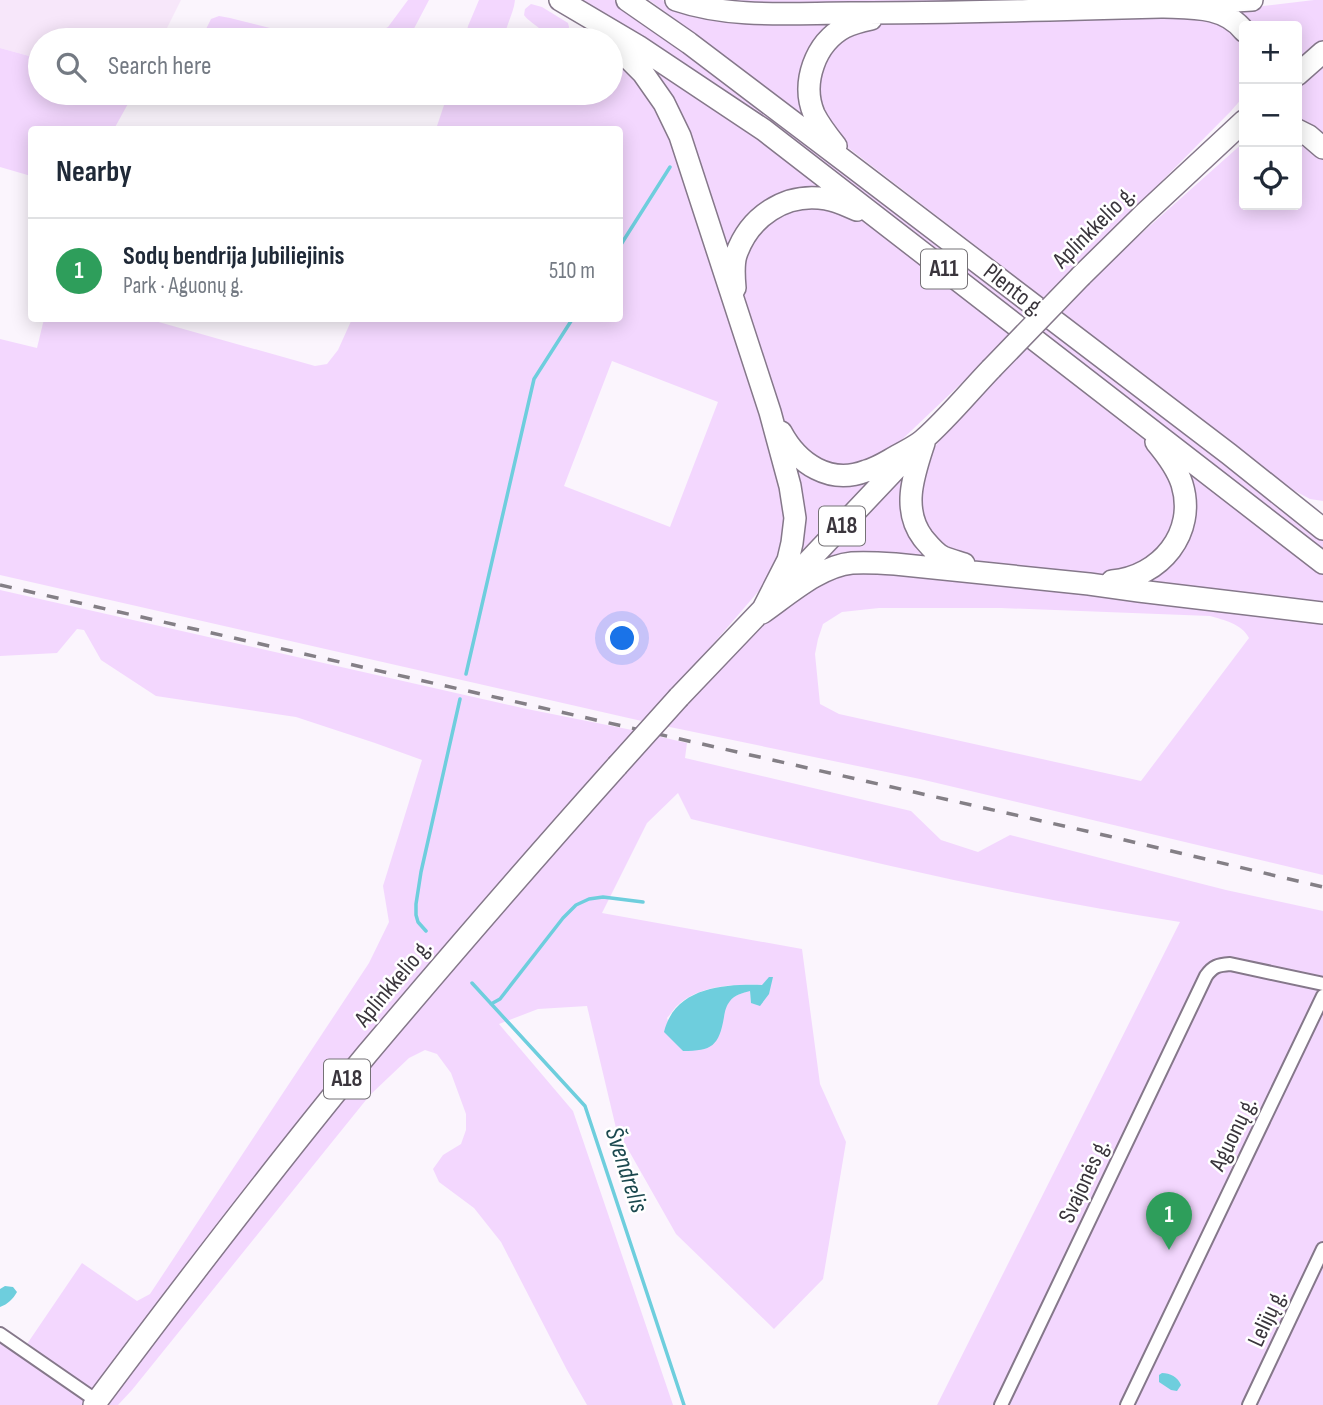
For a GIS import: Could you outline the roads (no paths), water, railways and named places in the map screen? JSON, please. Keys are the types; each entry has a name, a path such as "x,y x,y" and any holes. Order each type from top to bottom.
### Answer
{"highway":[{"path":"547,0 592,28"},
{"name":"Plento g.","path":"560,0 607,28"},
{"name":"Plento g.","path":"627,0 850,164 1323,529"},
{"path":"676,0 719,10 752,13 944,13 1164,7 1215,11 1231,18 1239,26"},
{"path":"1164,7 1252,0"},
{"path":"850,164 823,130 814,112 809,80 817,54 842,29 858,22 944,13"},
{"name":"Plento g.","path":"623,37 764,130 1323,563"},
{"path":"1302,71 1323,52"},
{"path":"623,54 643,73 664,103 680,136 770,412 794,501 795,519 788,560 760,612"},
{"path":"1215,147 1239,116"},
{"name":"Aplinkkelio g.","path":"96,1403 244,1208 359,1065 488,912 617,766 1045,313 1144,214 1239,125"},
{"path":"1302,132 1323,148"},
{"path":"1215,147 1239,138"},
{"path":"737,311 735,258 743,239 767,211 794,200 827,199 876,217"},
{"path":"770,412 786,442 798,457 814,468 829,473 846,475 864,472 924,439"},
{"path":"1089,584 1126,580 1141,575 1168,554 1181,530 1185,517 1182,483 1170,459 1140,421"},
{"path":"924,439 912,480 910,498 919,532 943,557 993,574"},
{"path":"1229,454 1306,504 1323,507"},
{"path":"760,612 818,574 850,563 895,564 1089,584 1323,613"}],"street":[{"name":"Svajonės g.","path":"1001,1405 1210,969 1230,964 1323,984"},
{"name":"Aguonų g.","path":"1127,1405 1323,996"},
{"name":"Lelijų g.","path":"1249,1405 1323,1249"},
{"path":"0,1334 96,1403"}],"water":[{"path":"769,977 773,977 769,994 760,1006 751,1003 750,991 732,999 726,1009 720,1035 707,1048 683,1051 664,1032 670,1017 690,997 717,988 762,985"},
{"path":"5,1286 13,1287 17,1292 10,1301 0,1307 0,1289"},
{"path":"1162,1373 1178,1380 1181,1385 1177,1391 1159,1382 1159,1375"}],"waterway":[{"path":"623,241 670,167"},
{"path":"466,674 534,379 570,322"},
{"path":"426,931 418,922 416,904 460,699"},
{"path":"491,1004 500,999 576,905 603,897 643,902"},
{"name":"Švendrelis","path":"472,983 585,1106 684,1405"}],"railway":[{"path":"0,585 1323,887"}],"place":[{"name":"Sodų bendrija Jubiliejinis","path":"1169,1250"}]}
